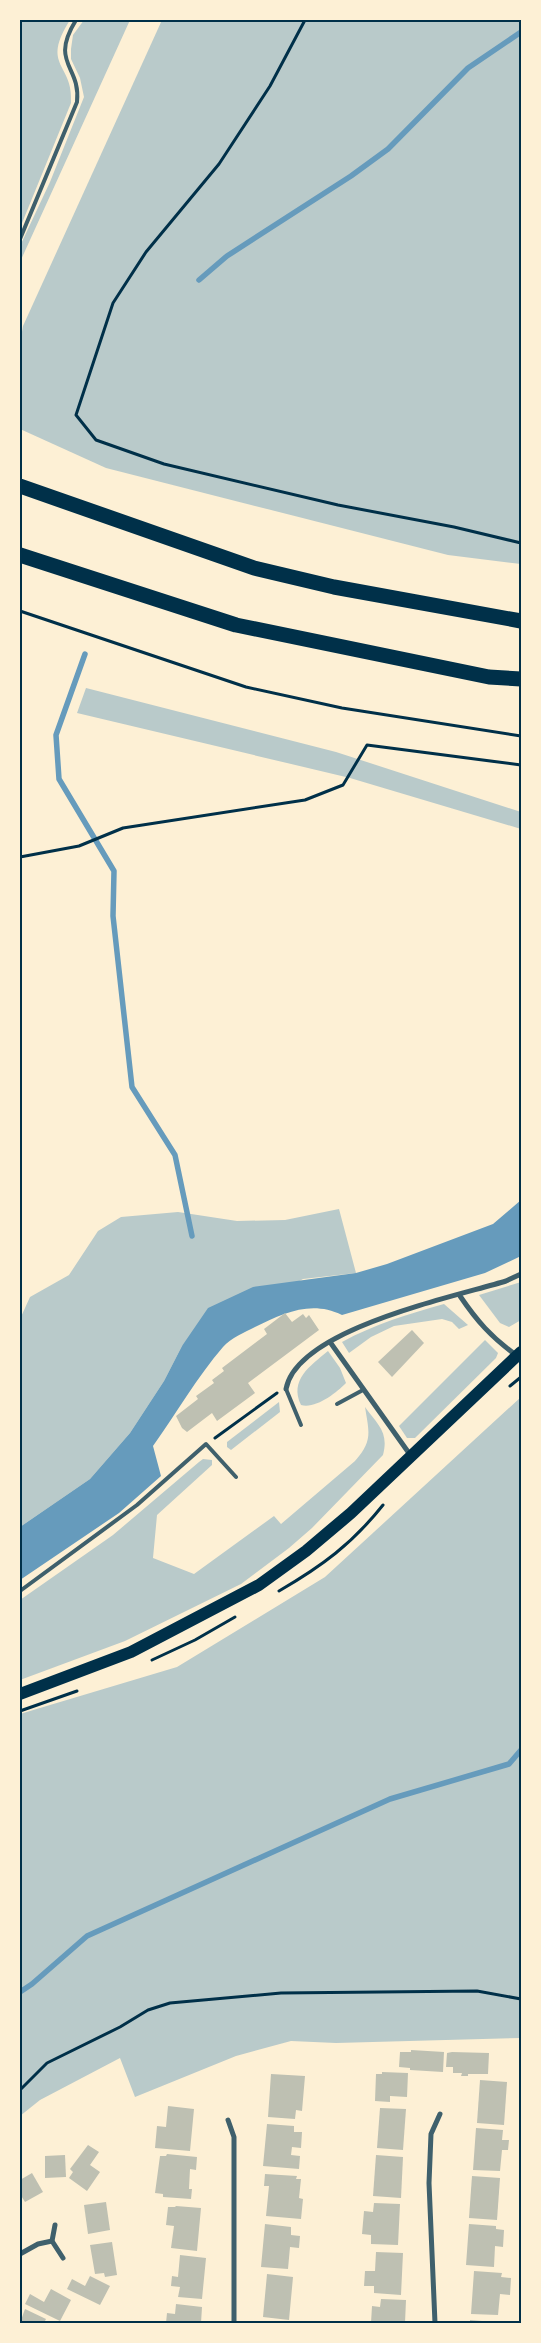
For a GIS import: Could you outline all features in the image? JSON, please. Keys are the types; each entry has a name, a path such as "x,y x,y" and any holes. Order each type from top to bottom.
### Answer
{"highway":[{"path":"20,486 254,568 334,587 521,621"},
{"path":"20,555 236,625 489,677 521,679"}],"main road":[{"path":"20,1694 130,1652 259,1585 306,1551 351,1513 519,1354"}],"street":[{"path":"286,1389 293,1370 305,1359 330,1342 364,1324 399,1311 460,1296 521,1274"},
{"path":"460,1296 479,1324 496,1341 519,1354"},
{"path":"330,1342 411,1456"},
{"path":"435,2323 429,2183 431,2134 440,2114"},
{"path":"228,2120 234,2137 234,2323"},
{"path":"55,2225 52,2241 63,2258"},
{"path":"20,2254 38,2244 52,2241"}],"lane":[{"path":"20,239 77,102 75,84 65,58 64,50 66,38 76,20"},
{"path":"286,1389 301,1425"},
{"path":"337,1404 363,1390"},
{"path":"20,1591 137,1505 206,1444 236,1477"}],"path":[{"path":"305,20 270,86 219,164 146,252 113,303 76,415 96,440 164,464 338,505 454,527 521,543"},
{"path":"20,611 246,687 342,708 521,736"},
{"path":"20,857 79,846 123,828 305,800 343,785 367,745 521,765"},
{"path":"206,1444 228,1431 272,1395 286,1389"},
{"path":"20,2090 47,2063 120,2027 148,2010 170,2003 281,1993 477,1991 521,1999"}],"shaded area":[{"path":"20,20 70,20 58,47 58,56 71,90 71,103 20,228"},
{"path":"84,20 130,20 20,262 20,246 50,182 84,97 80,78 71,59 71,49 73,35"},
{"path":"162,20 521,20 521,564 448,555 106,468 20,429 20,343 23,326"},
{"path":"86,688 336,752 521,812 521,829 350,778 77,713"},
{"path":"339,1209 356,1273 303,1279 182,1346 164,1381 130,1433 90,1479 20,1527 20,1319 30,1297 69,1275 98,1231 121,1217 178,1212 237,1221 285,1220"},
{"path":"521,1282 521,1320 509,1327 500,1323 479,1295"},
{"path":"444,1304 468,1325 459,1329 452,1322 442,1319 394,1326 371,1337 349,1353 342,1342 392,1320"},
{"path":"485,1340 498,1353 496,1358 415,1438 407,1438 399,1426"},
{"path":"328,1351 340,1368 346,1383 331,1395 313,1405 301,1405 298,1388 303,1374"},
{"path":"521,1397 521,2038 336,2043 291,2041 236,2056 135,2097 120,2058 40,2100 20,2116 20,1714 177,1667 325,1577"},
{"path":"279,1402 280,1412 231,1450 227,1447 227,1442"},
{"path":"365,1407 383,1434 385,1440 383,1455 312,1528 289,1548 241,1584 125,1641 20,1680 20,1600 113,1535 203,1459 212,1460 212,1465 157,1515 153,1558 194,1574 274,1516 281,1524 355,1461 365,1448 367,1442 368,1423"}],"water":[{"path":"521,1200 521,1256 485,1273 342,1315 319,1309 298,1310 287,1313 255,1327 230,1341 204,1371 153,1446 161,1476 119,1513 20,1580 20,1527 90,1479 130,1433 164,1381 182,1346 208,1308 253,1287 356,1273 387,1264 493,1224"}],"building":[{"path":"285,1313 292,1322 303,1314 306,1318 309,1315 319,1330 248,1383 255,1393 217,1421 212,1413 187,1432 182,1428 176,1416 198,1399 196,1396 214,1383 212,1380 224,1371 222,1368 267,1334 264,1329"},
{"path":"412,1330 424,1343 392,1377 378,1362"},
{"path":"411,2050 444,2052 443,2072 410,2070 410,2068 399,2067 400,2052 411,2052"},
{"path":"447,2053 489,2053 488,2074 461,2076 462,2073 453,2073 453,2067 446,2067"},
{"path":"382,2072 408,2073 407,2097 390,2096 390,2102 375,2101 376,2074 382,2074"},
{"path":"271,2074 305,2076 302,2111 296,2110 295,2119 268,2117"},
{"path":"480,2080 507,2082 504,2125 477,2123"},
{"path":"168,2106 194,2109 190,2151 155,2148 157,2126 166,2127"},
{"path":"380,2108 406,2109 403,2150 377,2148"},
{"path":"267,2124 294,2126 294,2132 302,2132 301,2148 292,2147 291,2155 300,2156 299,2169 263,2166"},
{"path":"476,2128 503,2130 502,2140 509,2140 508,2150 502,2150 500,2171 473,2170"},
{"path":"88,2145 99,2152 90,2165 100,2172 87,2191 69,2178 73,2172 70,2169"},
{"path":"167,2154 197,2157 196,2170 190,2169 189,2189 192,2189 191,2199 163,2197 163,2194 155,2193 160,2156 166,2156"},
{"path":"65,2155 66,2177 45,2178 45,2156"},
{"path":"376,2155 403,2157 401,2198 373,2196"},
{"path":"32,2173 43,2192 25,2202 20,2194 20,2180"},
{"path":"265,2174 297,2176 296,2179 301,2179 299,2198 303,2199 301,2219 266,2216 269,2186 264,2186"},
{"path":"472,2176 500,2178 497,2220 469,2218"},
{"path":"106,2202 110,2230 88,2234 84,2205"},
{"path":"374,2203 400,2204 398,2245 371,2244 371,2235 362,2234 364,2211 373,2212"},
{"path":"168,2207 201,2208 197,2251 171,2248 174,2226 166,2225"},
{"path":"265,2224 291,2227 291,2235 300,2236 299,2248 290,2247 288,2269 261,2267"},
{"path":"469,2224 496,2226 496,2229 504,2230 503,2247 495,2246 494,2267 466,2265"},
{"path":"112,2242 117,2275 105,2277 104,2273 95,2274 90,2245"},
{"path":"376,2252 403,2253 401,2295 374,2293 374,2286 364,2286 365,2271 375,2271"},
{"path":"180,2255 206,2258 202,2299 178,2297 180,2287 171,2286 172,2276 178,2277"},
{"path":"474,2271 502,2273 501,2277 511,2278 510,2295 500,2294 498,2315 471,2314"},
{"path":"267,2274 293,2277 289,2320 263,2317"},
{"path":"90,2276 110,2286 100,2305 67,2289 72,2279 85,2286"},
{"path":"51,2289 71,2300 60,2321 25,2304 30,2294 44,2302"},
{"path":"381,2299 406,2300 405,2323 371,2323 372,2306 380,2307"},
{"path":"176,2304 202,2307 201,2323 166,2323 167,2313 175,2314"},
{"path":"25,2309 46,2319 44,2323 20,2323"},
{"path":"470,2320 494,2322 494,2323 470,2323"}],"waterway":[{"path":"199,280 227,256 351,176 388,149 468,68 521,32"},
{"path":"85,654 56,735 59,779 114,871 113,916 132,1087 175,1155 192,1236"},
{"path":"20,1992 32,1984 87,1936 390,1799 509,1764 521,1750"}]}
